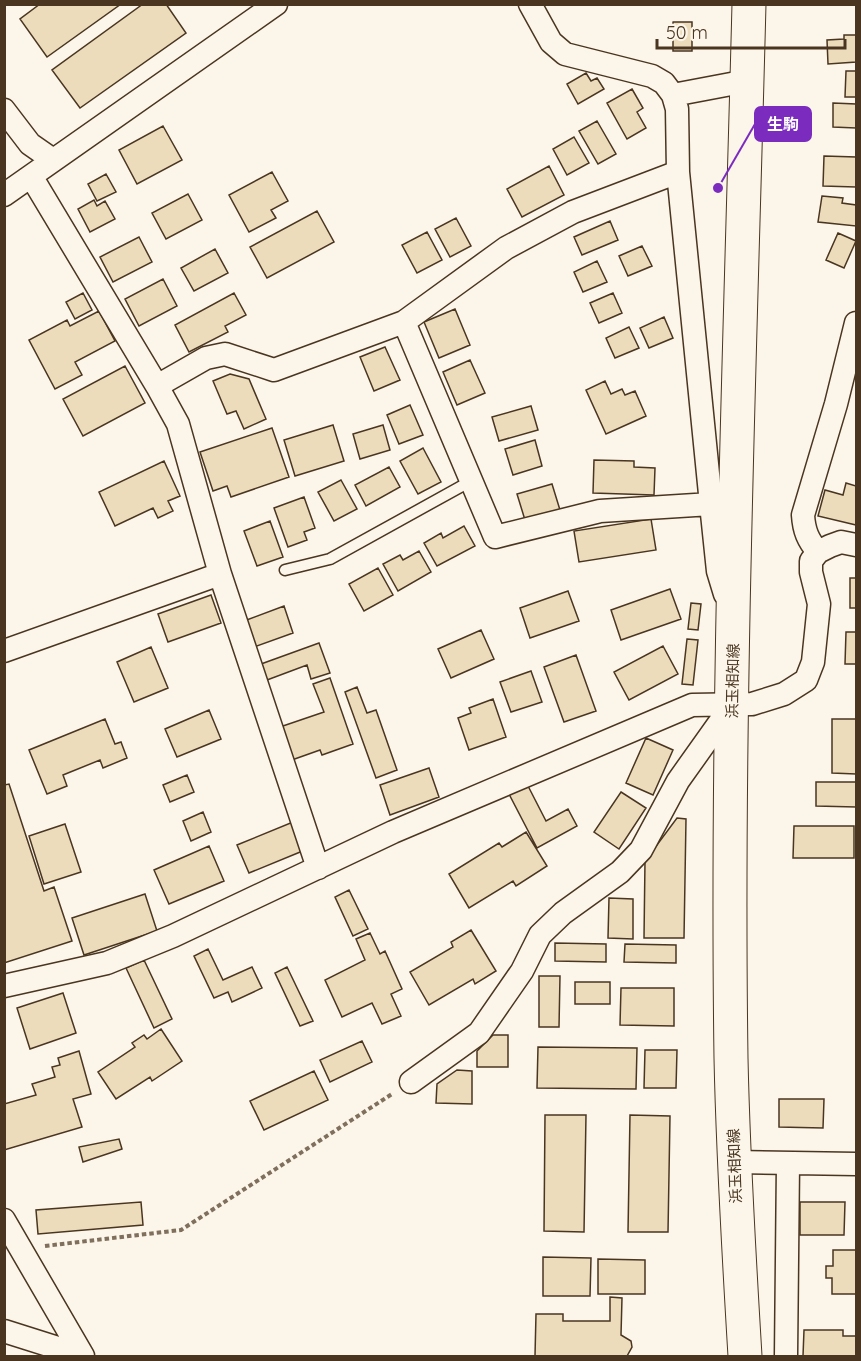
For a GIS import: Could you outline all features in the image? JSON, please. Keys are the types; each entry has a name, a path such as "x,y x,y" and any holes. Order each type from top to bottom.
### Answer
{"main road":[{"name":"浜玉相知線","path":"745,1356 734,1162 731,1057 732,705 748,4"}],"street":[{"path":"4,195 276,4"},
{"path":"530,4 551,42 565,54 652,76 664,83 673,95 677,109 678,172 718,571 734,628"},
{"path":"673,95 747,81"},
{"path":"4,110 30,144 52,160"},
{"path":"157,386 206,358 225,354 274,370 404,322 506,248 525,237 573,212 678,172"},
{"path":"31,176 178,424 220,574 318,867"},
{"path":"404,322 495,537 600,511 711,504"},
{"path":"818,552 808,539 803,527 803,514 846,404 856,323"},
{"path":"4,986 107,963 173,936 393,832 692,705 752,704 784,694 806,680 813,662 819,604 810,572 812,561 818,552 841,543 856,545"},
{"path":"4,651 220,574"},
{"path":"411,1083 479,1033 522,971 540,935 563,913 620,872 641,850 678,781 732,705"},
{"path":"734,1162 856,1164"},
{"path":"786,1356 788,1163"},
{"path":"4,1220 83,1356"},
{"path":"4,1331 83,1356"}],"lane":[{"path":"285,570 330,559 471,481"}],"path":[{"path":"21,1248 181,1230 411,1083"}],"building":[{"path":"40,4 121,4 47,57 20,19"},
{"path":"143,4 166,4 186,33 80,108 52,70"},
{"path":"673,22 692,22 692,51 673,51"},
{"path":"844,35 856,35 856,62 828,64 827,40 844,39"},
{"path":"846,71 856,71 856,97 845,97"},
{"path":"586,73 591,81 597,78 604,89 578,104 567,84"},
{"path":"632,89 643,108 637,112 646,128 627,139 607,103"},
{"path":"833,103 856,104 856,128 833,127"},
{"path":"597,121 616,154 598,164 579,131"},
{"path":"163,126 182,160 137,184 119,150"},
{"path":"574,137 589,163 567,175 553,149"},
{"path":"824,156 856,157 856,187 823,186"},
{"path":"549,166 564,195 522,217 507,189"},
{"path":"272,172 288,201 271,210 276,218 249,232 229,195"},
{"path":"106,174 116,192 97,201 88,184"},
{"path":"188,194 202,220 166,239 152,213"},
{"path":"822,196 843,198 842,203 856,205 856,226 818,222"},
{"path":"94,200 97,206 105,201 115,219 90,232 78,209"},
{"path":"317,211 334,242 267,278 250,247"},
{"path":"456,218 471,246 450,257 435,229"},
{"path":"610,221 618,240 582,255 574,237"},
{"path":"427,232 442,260 417,273 402,245"},
{"path":"838,233 856,241 844,268 826,260"},
{"path":"139,237 152,262 113,282 100,257"},
{"path":"642,246 652,266 628,276 619,256"},
{"path":"215,249 228,273 194,291 181,268"},
{"path":"597,261 607,282 583,292 574,272"},
{"path":"163,279 177,306 139,326 125,299"},
{"path":"83,293 92,310 75,319 66,302"},
{"path":"234,293 246,315 225,326 228,332 189,352 175,325"},
{"path":"613,293 622,313 599,323 590,303"},
{"path":"455,309 470,345 439,358 424,322"},
{"path":"99,311 115,341 75,362 82,375 55,389 29,340 67,320 70,326"},
{"path":"664,317 673,338 649,348 640,328"},
{"path":"629,327 639,348 615,358 606,338"},
{"path":"385,347 400,380 374,391 360,357"},
{"path":"470,360 485,393 457,405 443,372"},
{"path":"125,366 145,403 83,436 63,399"},
{"path":"230,374 249,379 266,419 244,429 236,411 227,414 213,381"},
{"path":"605,381 611,394 622,389 625,395 635,391 646,416 606,434 586,390"},
{"path":"410,405 423,435 399,444 387,415"},
{"path":"531,406 538,430 499,441 492,417"},
{"path":"333,425 344,461 295,476 284,440"},
{"path":"383,425 390,450 360,459 353,434"},
{"path":"272,428 289,477 231,497 227,486 213,491 200,452"},
{"path":"535,440 542,466 513,475 505,449"},
{"path":"423,448 441,482 418,494 400,461"},
{"path":"594,460 634,461 634,467 655,468 654,495 593,493"},
{"path":"164,461 180,496 168,501 173,511 158,518 153,508 115,526 99,492"},
{"path":"389,467 400,487 366,506 355,485"},
{"path":"341,480 357,509 334,521 318,492"},
{"path":"846,483 856,486 856,525 818,516 825,490 843,495"},
{"path":"552,484 560,510 525,520 517,494"},
{"path":"304,497 315,528 304,532 307,540 288,547 274,508"},
{"path":"651,519 656,550 579,562 574,531"},
{"path":"270,521 283,557 257,566 244,531"},
{"path":"464,526 475,546 437,566 424,543 441,533 443,538"},
{"path":"419,551 431,572 398,591 383,564 400,555 403,560"},
{"path":"378,568 393,595 364,611 349,584"},
{"path":"850,578 856,578 856,608 850,608"},
{"path":"670,589 681,619 621,640 611,610"},
{"path":"568,591 579,621 530,638 520,608"},
{"path":"211,595 221,623 168,642 158,614"},
{"path":"691,603 701,604 698,630 688,629"},
{"path":"284,606 293,633 254,647 244,621"},
{"path":"481,630 494,659 451,678 438,649"},
{"path":"846,632 856,632 856,664 845,664"},
{"path":"687,639 698,640 693,685 682,684"},
{"path":"319,643 330,673 311,679 307,665 267,680 261,664"},
{"path":"663,646 678,674 629,700 614,672"},
{"path":"151,647 168,688 134,702 117,662"},
{"path":"576,655 596,711 564,722 544,667"},
{"path":"531,671 542,702 511,712 500,682"},
{"path":"330,678 353,744 322,755 320,750 289,761 277,728 324,712 313,684"},
{"path":"357,687 367,713 376,710 397,770 376,778 345,692"},
{"path":"493,699 506,737 469,750 458,718 471,713 469,708"},
{"path":"209,710 221,739 177,757 165,729"},
{"path":"105,719 115,744 121,742 127,758 103,768 100,760 63,775 67,786 47,794 29,750"},
{"path":"832,719 856,719 856,774 832,773"},
{"path":"646,738 673,750 653,795 626,783"},
{"path":"429,768 439,797 390,815 380,785"},
{"path":"187,775 194,792 170,802 163,785"},
{"path":"816,782 856,782 856,807 816,806"},
{"path":"9,784 44,891 54,887 72,941 4,963 4,785"},
{"path":"527,784 546,821 568,809 577,826 537,848 509,794"},
{"path":"621,792 646,808 619,849 594,832"},
{"path":"203,812 211,832 191,841 183,821"},
{"path":"677,818 686,819 684,938 644,938 645,861"},
{"path":"293,822 305,850 249,873 237,845"},
{"path":"65,824 81,872 44,884 29,836"},
{"path":"794,826 854,826 854,858 793,858"},
{"path":"526,832 547,866 516,886 513,881 469,908 449,874 499,843 502,847"},
{"path":"209,846 224,881 169,904 154,870"},
{"path":"349,890 368,929 353,936 335,897"},
{"path":"145,894 157,931 84,955 72,918"},
{"path":"609,898 633,899 633,939 608,938"},
{"path":"471,930 496,971 475,984 473,979 429,1005 410,972 453,947 451,942"},
{"path":"370,933 380,954 385,951 402,989 391,994 401,1016 382,1024 372,1003 342,1017 325,980 365,960 356,939"},
{"path":"555,943 606,944 606,962 555,961"},
{"path":"625,944 676,945 676,963 624,962"},
{"path":"208,949 223,980 252,967 262,988 232,1002 228,992 214,998 194,956"},
{"path":"144,960 172,1019 154,1028 126,968"},
{"path":"287,967 313,1021 300,1026 275,973"},
{"path":"539,976 560,976 559,1027 539,1027"},
{"path":"575,982 610,982 610,1004 575,1004"},
{"path":"621,988 674,988 674,1026 620,1025"},
{"path":"63,993 76,1033 30,1049 17,1008"},
{"path":"161,1029 182,1061 152,1081 150,1077 116,1099 98,1072 135,1047 132,1043 144,1035 147,1039"},
{"path":"493,1035 508,1035 508,1067 477,1067 477,1051"},
{"path":"362,1041 372,1062 330,1082 320,1060"},
{"path":"538,1047 637,1048 636,1089 537,1088"},
{"path":"645,1050 677,1050 676,1088 644,1088"},
{"path":"79,1051 91,1094 73,1099 82,1127 4,1150 4,1104 36,1095 32,1084 55,1077 52,1067 60,1065 58,1058"},
{"path":"457,1070 472,1071 472,1104 436,1103 437,1084"},
{"path":"314,1071 328,1100 264,1130 250,1101"},
{"path":"779,1099 824,1099 823,1128 779,1127"},
{"path":"545,1115 586,1115 584,1232 544,1231"},
{"path":"630,1115 670,1116 668,1232 628,1232"},
{"path":"119,1139 122,1149 83,1162 79,1147"},
{"path":"141,1202 143,1225 38,1234 36,1210"},
{"path":"800,1202 845,1202 844,1235 800,1235"},
{"path":"833,1250 856,1250 856,1294 832,1294 832,1278 826,1278 826,1266 833,1266"},
{"path":"543,1257 591,1258 590,1296 543,1296"},
{"path":"598,1259 645,1260 645,1294 598,1294"},
{"path":"610,1297 622,1298 621,1335 631,1341 632,1347 627,1356 535,1356 536,1314 563,1314 563,1321 610,1321"},
{"path":"804,1330 843,1330 843,1336 856,1336 856,1356 803,1356"}],"place":[{"name":"生駒","path":"718,188"}]}
